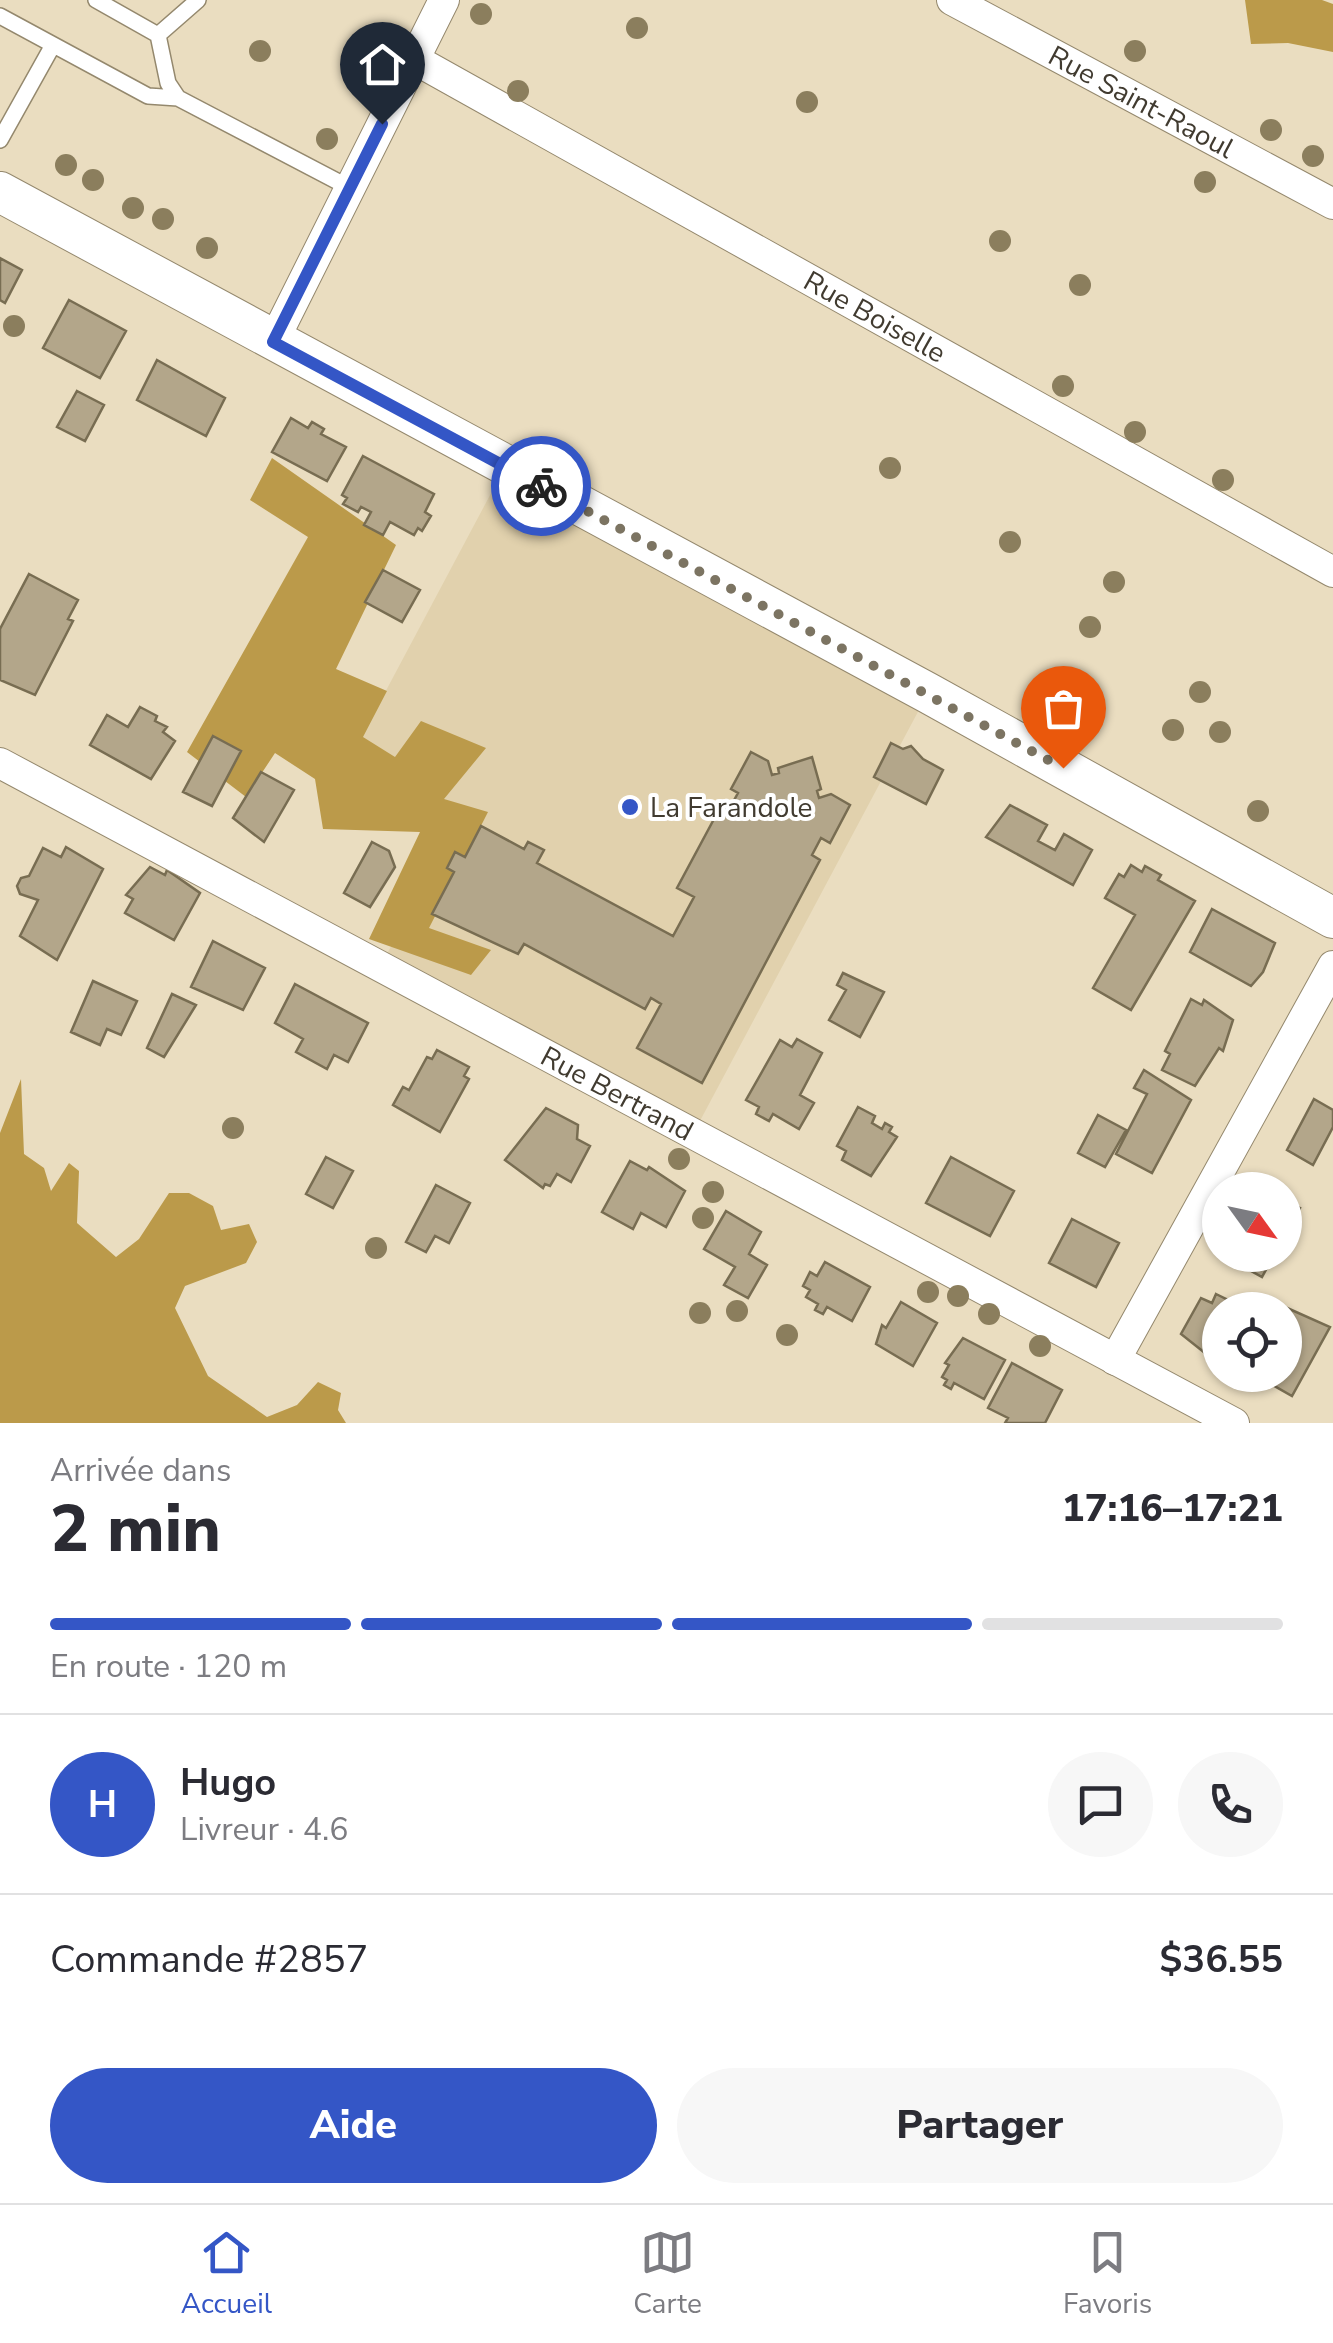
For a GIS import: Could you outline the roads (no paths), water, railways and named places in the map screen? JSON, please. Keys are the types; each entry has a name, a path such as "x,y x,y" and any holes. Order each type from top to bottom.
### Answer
{"street":[{"path":"273,342 444,0"},
{"name":"Rue Saint-Raoul","path":"952,0 1333,204"},
{"name":"Rue Boiselle","path":"414,59 1333,572"},
{"path":"0,192 928,692 1333,918"},
{"name":"Rue Bertrand","path":"0,763 1234,1423"},
{"path":"1115,1360 1333,966"}],"lane":[{"path":"96,0 158,35 168,83 178,98"},
{"path":"158,35 198,0"},
{"path":"0,16 148,96 178,98 350,188"},
{"path":"0,140 53,45"}],"place":[{"name":"La Farandole","path":"630,807"}]}
